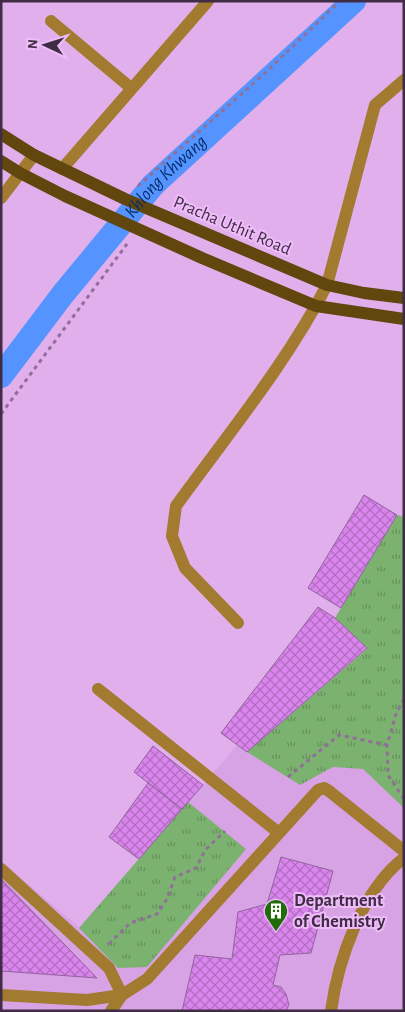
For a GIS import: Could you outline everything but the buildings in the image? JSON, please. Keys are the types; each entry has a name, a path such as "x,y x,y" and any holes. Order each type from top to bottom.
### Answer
{"main road":[{"name":"Pracha Uthit Road","path":"1,134 34,155 125,199 328,285 364,293 404,298"},
{"path":"1,161 20,173 104,214 316,306 404,319"}],"street":[{"path":"62,169 208,1"},
{"path":"52,21 131,88"},
{"path":"238,623 185,568 172,536 176,506 287,354 328,285 375,105 404,80"},
{"path":"1,198 34,155"},
{"path":"98,689 278,833"},
{"path":"111,1011 122,996 147,979 318,790 324,788 329,791 404,851"},
{"path":"332,1011 334,990 340,966 357,923 382,879 404,858"},
{"path":"1,869 109,968 122,996"},
{"path":"1,995 87,1000 122,996"}],"path":[{"path":"125,199 265,73 340,1"},
{"path":"1,414 138,229"},
{"path":"404,699 396,714 387,745 388,775 404,799"},
{"path":"288,778 339,735 387,745"},
{"path":"97,957 130,923 157,914 167,899 175,877 196,868 205,850 225,831"}],"shaded area":[{"path":"397,515 404,517 404,1011 1,1011 1,861 80,928 237,745 247,752 367,649 335,618"}],"green space":[{"path":"397,515 404,517 404,808 363,769 333,767 300,785 247,752 367,649 335,618"},
{"path":"188,802 246,849 147,967 118,968 79,928"}],"waterway":[{"name":"Khlong Khwang","path":"1,376 63,294 153,185 354,1"}],"place":[{"name":"Department of Chemistry","path":"276,932"}]}
